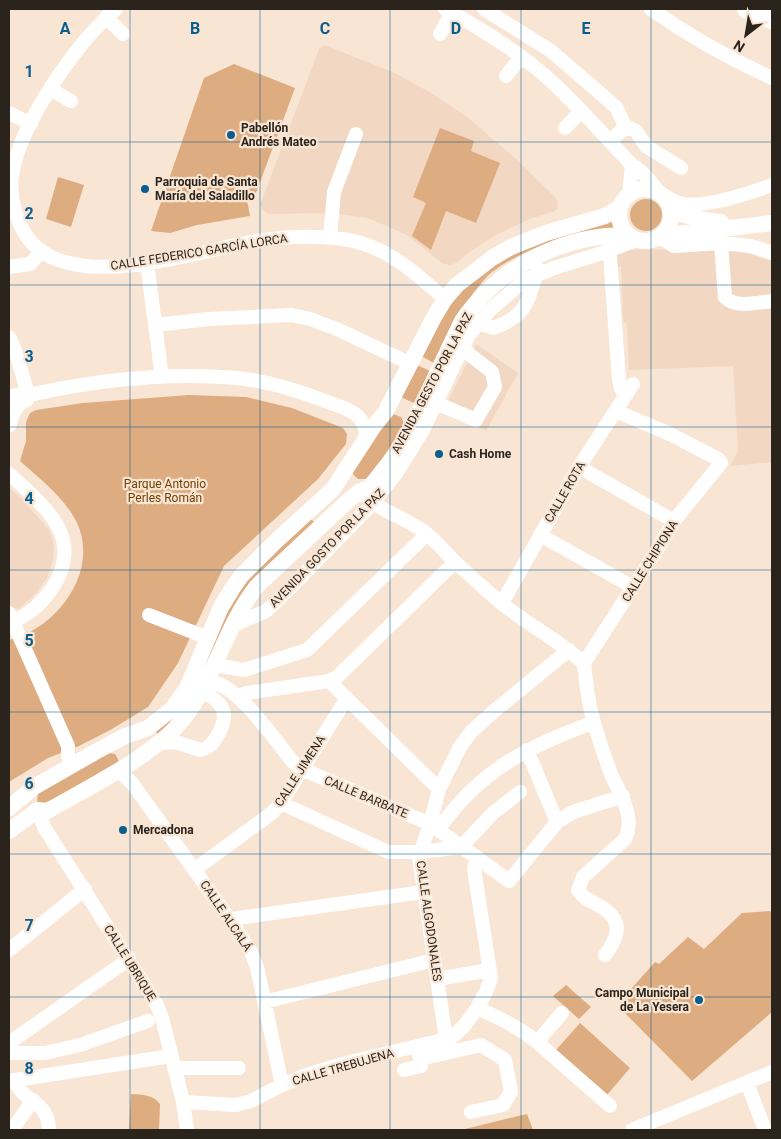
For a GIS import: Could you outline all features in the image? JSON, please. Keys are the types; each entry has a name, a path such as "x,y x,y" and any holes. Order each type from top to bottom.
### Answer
{"highway":[{"path":"747,9 772,19"}],"main road":[{"path":"9,808 34,787 123,737 148,728 172,709 187,688 221,606 242,575 333,489 383,414 445,299 457,285 492,258 511,247 546,233 605,216 635,191 647,189 660,194 667,201 670,209 670,224 661,236"},
{"path":"625,201 620,223 632,237 644,241 661,236 772,223"},
{"path":"670,209 686,216 725,223 772,216"},
{"name":"AVENIDA GESTO POR LA PAZ","path":"9,831 38,810 47,811 119,771 159,743 184,719 215,664 244,602 257,586 360,491 369,488 396,454 411,428 462,321 487,290 513,270 545,252 565,244 596,237 610,243"},
{"name":"AVENIDA GOSTO POR LA PAZ","path":"610,243 632,237"},
{"path":"383,414 395,408 405,411 410,419 411,428"},
{"path":"345,471 347,485 360,491"},
{"path":"104,747 114,747 122,753 124,763 119,771"},
{"path":"34,787 31,790 30,800 31,804 38,810"}],"street":[{"path":"484,9 551,51 616,107 626,128 636,132 646,146 681,168"},
{"path":"651,9 697,39 772,78"},
{"path":"440,34 449,11 521,57 582,111 632,165 639,169 660,194 679,203 705,203 754,192 772,185"},
{"path":"111,13 123,34"},
{"name":"CALLE FEDERICO GARCÍA LORCA","path":"111,13 80,45 50,89 19,148 12,178 14,224 40,252 58,261 81,266 119,266 147,263 257,241 293,238 330,238 363,243 382,251 401,262 445,299"},
{"path":"506,76 521,57"},
{"path":"50,89 71,101"},
{"path":"565,128 582,111"},
{"path":"9,113 31,124"},
{"path":"610,141 626,128"},
{"path":"330,238 334,192 356,134"},
{"path":"625,201 632,165"},
{"path":"661,236 674,246 721,244 751,246 772,253"},
{"name":"AVENIDA GOSTO POR LA PAZ","path":"232,626 266,611 290,589 373,503 423,430 468,336 490,310 525,280 610,243"},
{"name":"CALLE ROTA","path":"502,603 579,467 629,389 621,389 619,379 610,243"},
{"path":"721,244 725,298 735,304 772,301"},
{"path":"9,267 30,264 40,252"},
{"path":"462,321 469,320 493,328 514,318 524,308 531,294 535,276 545,252"},
{"path":"147,263 162,377"},
{"path":"155,325 209,319 292,315 310,319 337,329 411,364"},
{"path":"9,337 14,346 22,378 29,395 27,400 22,402 16,409 9,426"},
{"path":"436,403 476,420 496,387 492,372 468,354 463,347"},
{"path":"9,397 91,384 162,377 237,378 264,382 306,393 339,406 360,417 364,424 366,438"},
{"name":"CALLE CHIPIONA","path":"584,663 658,550 674,521 721,464 718,459 616,411"},
{"path":"360,417 383,414"},
{"path":"579,467 674,521"},
{"path":"9,472 40,502 56,521 64,546 64,556 59,576 46,598 34,609 10,619 68,746 68,756"},
{"path":"360,491 373,503 427,534 455,562 502,603 570,650 584,663 587,696 594,722 611,774 623,796 629,830 625,838 583,877 578,890 587,901 602,907 609,913 616,925 615,941 606,955"},
{"path":"215,664 244,670 307,650 427,534"},
{"path":"540,535 633,587"},
{"path":"159,743 176,742 200,750 211,746 223,726 225,718 224,711 217,700 202,688 214,683 238,696 329,681 336,678 455,562"},
{"path":"150,615 208,638"},
{"name":"CALLE ALGODONALES","path":"446,1039 419,857 434,827 439,789 460,747 472,732 494,711 570,650"},
{"path":"329,681 439,789"},
{"name":"CALLE BARBATE","path":"238,696 292,761 302,769 434,827 509,881 557,822"},
{"name":"CALLE JIMENA","path":"194,870 272,813 281,803 346,698"},
{"path":"434,827 486,777 527,750 594,722"},
{"path":"527,750 557,822 574,812 623,796"},
{"name":"CALLE ALCALÁ","path":"119,771 132,784 251,952 257,967 282,1085"},
{"path":"281,803 388,852 421,852 461,847 493,813 520,792"},
{"name":"CALLE UBRIQUE","path":"38,810 44,827 148,989 162,1018 187,1130"},
{"path":"446,1039 452,1038 465,1025 486,992 491,978 474,869 477,858"},
{"path":"9,950 84,890"},
{"path":"231,922 238,918 423,892"},
{"path":"9,1043 129,959"},
{"path":"264,1002 434,960"},
{"path":"438,979 489,970"},
{"path":"477,1008 524,1031 610,1106"},
{"path":"537,1042 562,1013"},
{"path":"9,1053 44,1052 80,1045 148,1021"},
{"name":"CALLE TREBUJENA","path":"182,1102 236,1105 251,1101 282,1085 346,1063 418,1053 446,1039"},
{"path":"404,1070 421,1066 418,1053 481,1045 505,1060 511,1092 503,1105 471,1112"},
{"path":"11,1080 173,1062 239,1068"},
{"path":"632,1130 772,1072"},
{"path":"11,1080 45,1112 49,1121 49,1130"},
{"path":"746,1083 765,1130"},
{"path":"12,1130 33,1100"}],"shaded area":[{"path":"324,45 395,73 431,93 467,117 515,158 555,197 558,202 557,209 500,233 475,248 456,263 449,265 442,263 407,235 368,218 332,213 270,214 265,212 260,205 319,49"},
{"path":"721,249 750,254 772,261 772,462 730,466 738,451 733,366 629,370 627,324 623,321 621,267 611,266 609,250"},
{"path":"476,344 518,373 486,431 444,409"},
{"path":"9,488 19,496 49,529 54,545 53,561 47,578 36,593 21,607 9,611"}],"green space":[{"name":"Pabellón Andrés Mateo","path":"234,64 295,88 256,193 246,195 250,216 197,225 170,233 151,231 204,78"},
{"path":"440,128 474,141 471,151 500,163 476,223 446,211 431,250 412,236 426,203 413,197"},
{"path":"58,177 84,185 71,227 46,219"},
{"path":"646,199 658,203 662,215 658,227 646,231 634,227 630,215 634,203"},
{"path":"614,221 615,228 564,238 508,261 494,271 475,290 456,320 434,363 421,356 455,294 493,264 559,234"},
{"path":"417,365 430,371 414,403 401,397"},
{"name":"Parque Antonio Perles Román","path":"189,395 246,397 292,408 343,428 347,434 346,444 318,479 224,566 178,663 148,707 79,746 48,758 9,782 9,640 26,634 43,624 57,611 69,596 78,579 83,560 83,542 72,514 52,489 20,461 26,441 26,422 30,413 36,410 83,403"},
{"path":"393,414 401,417 403,427 371,476 365,479 358,479 353,474 353,470 387,418"},
{"path":"311,519 315,523 262,571 190,702 159,735 155,731 249,577"},
{"path":"108,753 115,754 118,764 47,805 40,804 37,801 38,793"},
{"name":"Campo Municipal de La Yesera","path":"770,911 772,914 772,1012 692,1081 620,1008 633,992 631,989 655,962 659,964 688,937 704,949 742,913"},
{"path":"566,985 591,1007 579,1019 553,996"},
{"path":"580,1023 630,1068 607,1095 556,1050"},
{"path":"131,1094 150,1097 160,1104 159,1130 129,1130"},
{"path":"527,1114 533,1130 461,1130"}],"place":[{"name":"Pabellón Andrés Mateo","path":"231,135"},
{"name":"Parroquia de Santa María del Saladillo","path":"145,189"},
{"name":"Cash Home","path":"439,454"},
{"name":"Mercadona","path":"123,830"},
{"name":"Campo Municipal de La Yesera","path":"699,1000"}]}
